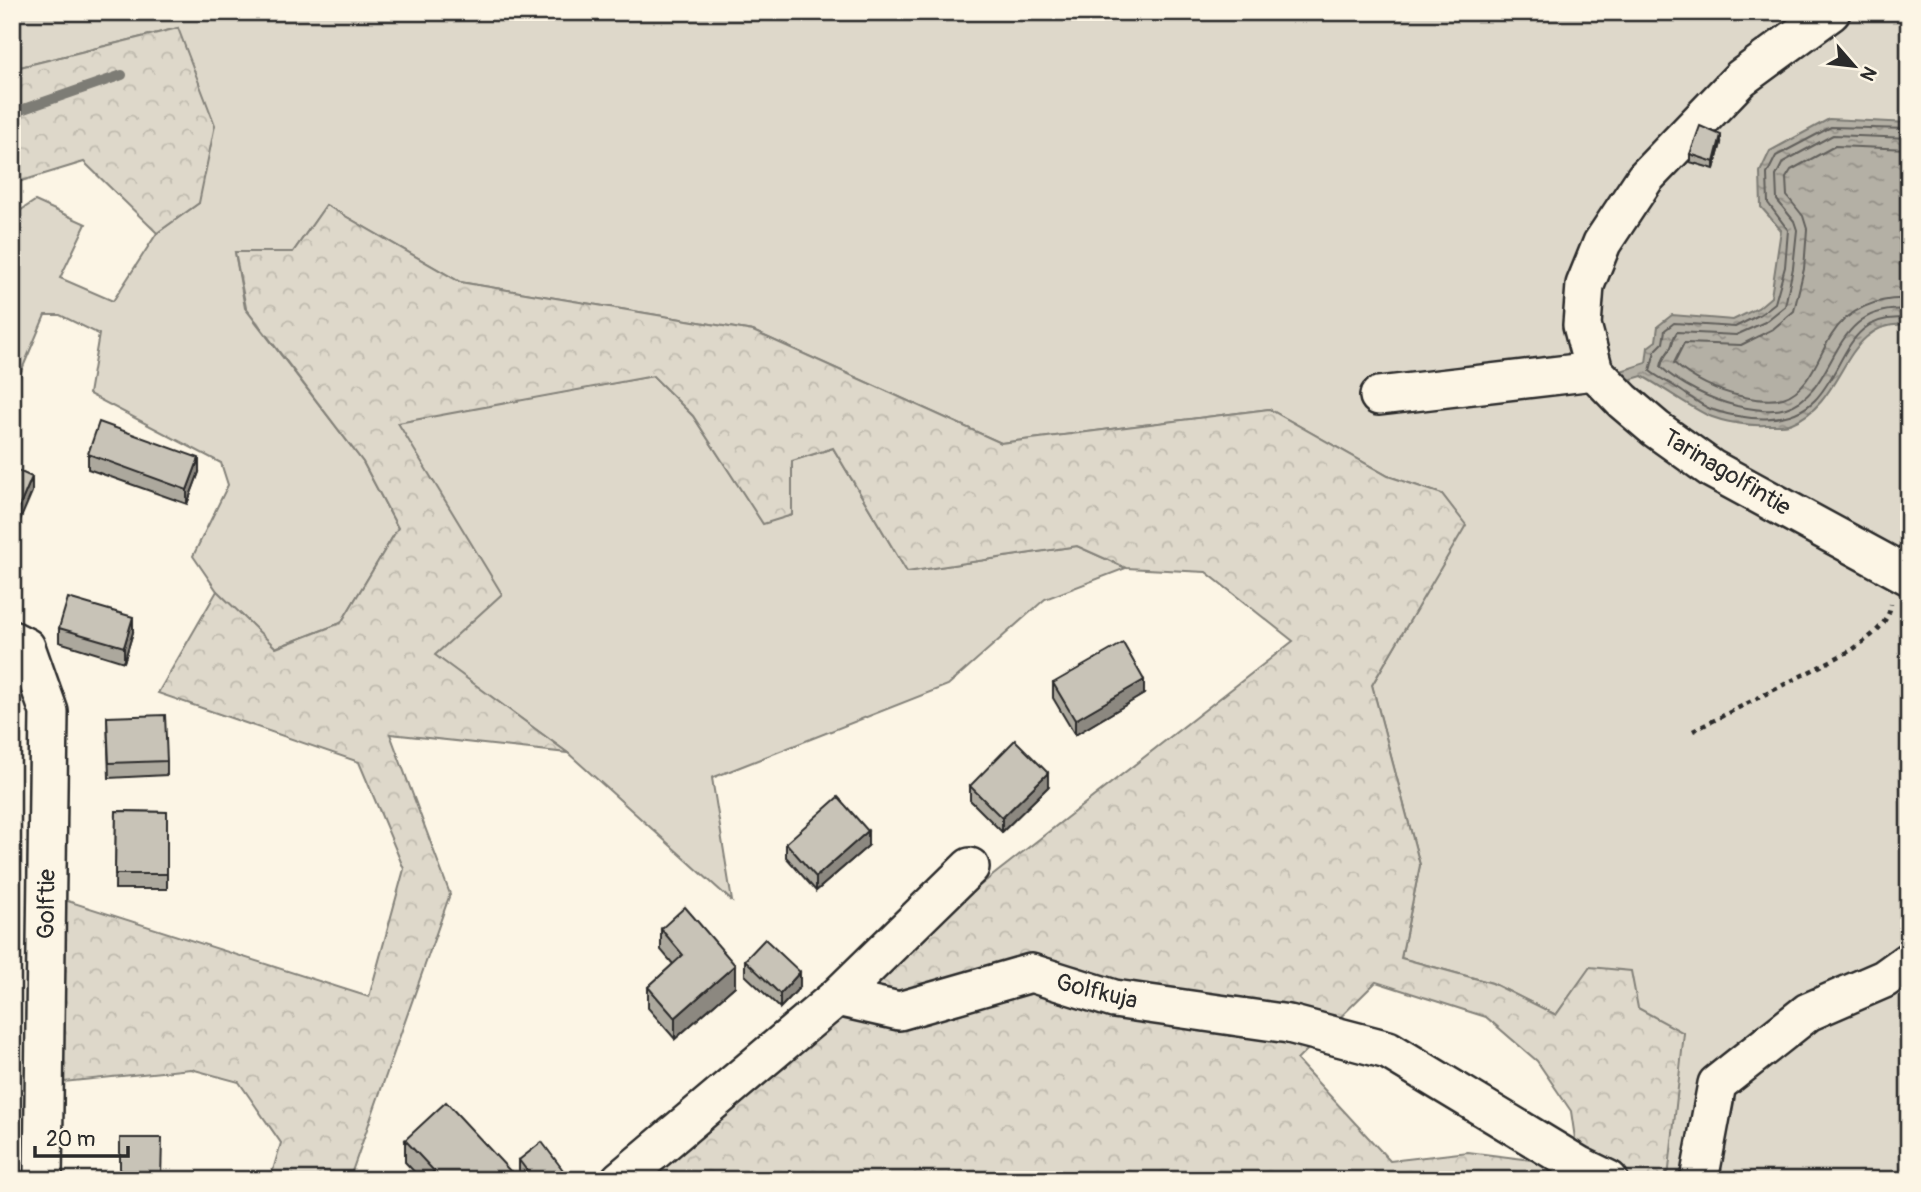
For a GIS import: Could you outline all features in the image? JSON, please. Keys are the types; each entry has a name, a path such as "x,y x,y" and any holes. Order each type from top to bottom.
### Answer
{"street":[{"name":"Tarinagolfintie","path":"1831,12 1741,78 1645,178 1602,243 1585,285 1582,325 1594,371 1647,422 1712,469 1902,572"},
{"path":"1379,396 1594,371"},
{"name":"Golftie","path":"12,640 26,647 48,712 43,1180"},
{"path":"620,1180 837,997 970,867"},
{"path":"1699,1180 1717,1084 1808,1012 1884,979 1909,961"},
{"name":"Golfkuja","path":"837,997 899,1010 1031,973 1114,999 1289,1024 1388,1050 1580,1166 1609,1180"}],"path":[{"path":"1693,731 1852,650 1875,633 1890,613 1902,572"}],"green space":[{"path":"12,12 1909,12 1909,1180 1660,1180 1669,1169 1638,1008 1590,968 1556,1015 1492,983 1401,958 1420,865 1372,685 1465,525 1442,494 1388,476 1269,409 1001,443 753,331 460,282 326,205 293,252 235,252 245,308 363,462 398,528 341,623 275,648 217,591 193,556 228,485 221,463 89,394 99,334 60,315 45,315 12,393 12,216 35,201 86,224 60,278 113,301 157,233 199,203 178,28 12,69"},
{"path":"178,28 215,125 199,203 157,233 84,162 12,184 12,69"},
{"path":"326,205 460,282 753,331 1001,443 1269,409 1388,476 1442,494 1466,525 1372,685 1420,865 1401,958 1492,983 1556,1015 1590,967 1631,971 1638,1008 1684,1033 1669,1169 1660,1180 620,1180 837,997 1293,641 1206,572 1126,568 1077,546 907,572 833,448 792,461 792,515 763,524 693,416 653,376 398,423 502,594 435,655 568,753 390,734 450,894 349,1180 270,1180 281,1143 239,1082 191,1069 44,1084 46,894 369,997 404,869 359,762 158,693 217,591 276,648 341,623 398,528 363,462 246,308 235,252 293,252","holes":["1376,982 1486,1017 1537,1061 1571,1111 1579,1166 1468,1152 1390,1161 1297,1060"]},
{"path":"653,376 693,416 763,523 792,515 791,461 833,448 907,572 1077,546 1126,568 1045,599 948,685 712,778 732,901 568,753 434,655 398,422"}],"water":[{"path":"1829,119 1909,123 1909,325 1887,326 1870,334 1857,347 1824,397 1810,412 1789,424 1751,425 1720,420 1699,411 1642,376 1622,382 1621,371 1646,363 1648,347 1656,341 1658,326 1672,315 1733,320 1758,308 1771,297 1781,230 1761,207 1760,172 1770,151"}],"building":[{"path":"1700,126 1721,135 1714,162 1690,154"},
{"path":"99,422 199,458 187,490 88,454"},
{"path":"12,468 32,477 12,524"},
{"path":"68,598 133,617 124,647 59,628"},
{"path":"1123,643 1144,680 1075,720 1053,683"},
{"path":"165,715 167,761 109,763 107,717"},
{"path":"1015,740 1048,773 1002,818 970,786"},
{"path":"838,797 868,831 816,877 786,843"},
{"path":"116,811 167,812 167,874 115,874"},
{"path":"685,907 735,965 675,1018 648,987 683,955 661,929"},
{"path":"765,939 800,972 780,994 745,960"},
{"path":"446,1102 511,1172 502,1180 425,1180 434,1171 405,1140"},
{"path":"120,1138 162,1138 161,1180 120,1180"},
{"path":"542,1142 566,1174 559,1180 534,1180 519,1160"}],"waterway":[{"path":"12,113 122,75"}]}
